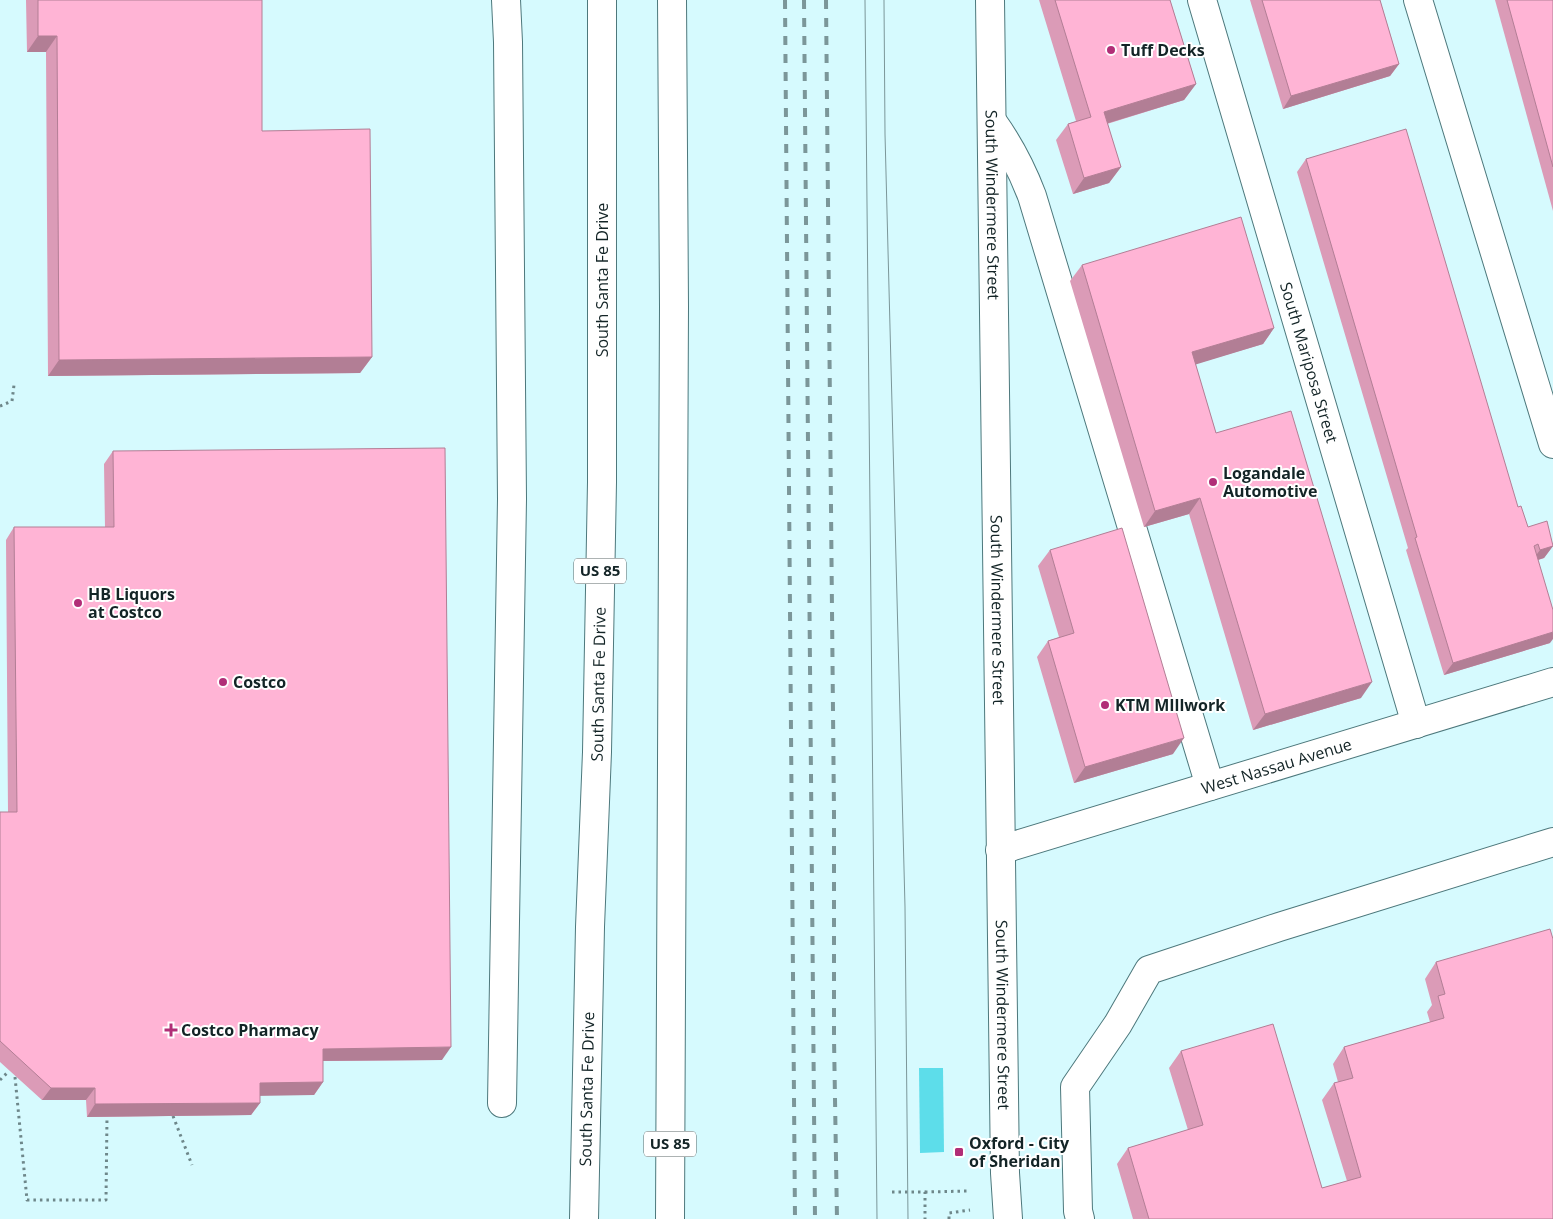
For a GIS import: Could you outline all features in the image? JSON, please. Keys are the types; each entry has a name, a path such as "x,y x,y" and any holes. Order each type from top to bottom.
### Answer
{"main road":[{"path":"502,1103 512,499 506,0"},
{"name":"South Santa Fe Drive","path":"584,1219 590,937 597,752 602,482 602,0"},
{"name":"US 85","path":"670,1219 674,346 672,0"},
{"name":"South Windermere Street","path":"990,0 1000,850 1005,1173 1008,1219"},
{"name":"South Mariposa Street","path":"1202,0 1416,724"},
{"path":"1418,0 1553,444"},
{"path":"992,121 1008,143 1021,167 1032,196 1210,786"},
{"name":"West Nassau Avenue","path":"1000,850 1553,682"},
{"path":"1080,1219 1078,1211 1075,1086 1118,1024 1149,970 1289,924 1553,842"},
{"path":"670,1069 680,1219"}],"path":[{"path":"0,406 12,401 14,385"},
{"path":"0,1080 9,1071"},
{"path":"15,1076 27,1200 106,1200 107,1117"},
{"path":"173,1116 192,1165"},
{"path":"892,1192 968,1191"},
{"path":"925,1192 925,1219"},
{"path":"949,1219 949,1213 970,1210"}],"shaded area":[{"path":"919,1068 943,1068 944,1152 920,1153"}],"building":[{"path":"38,0 262,0 262,131 370,129 372,357 59,360 57,36 38,36"},
{"name":"Tuff Decks","path":"1055,0 1170,0 1196,84 1104,112 1121,167 1084,178 1068,124 1091,117"},
{"path":"1262,0 1380,0 1399,64 1291,96"},
{"path":"1507,0 1553,0 1553,167"},
{"path":"1406,129 1518,507 1521,506 1528,527 1547,521 1553,546 1540,550 1538,544 1534,546 1553,610 1553,632 1453,663 1306,159"},
{"name":"Logandale Automotive","path":"1241,217 1274,328 1192,352 1216,433 1291,411 1372,682 1265,714 1200,498 1155,511 1082,265"},
{"name":"Costco","path":"445,448 451,1047 323,1049 323,1082 260,1083 260,1103 95,1104 95,1088 51,1088 0,1041 0,812 17,812 14,527 114,527 113,451"},
{"name":"KTM MIllwork","path":"1122,528 1184,738 1085,767 1048,641 1074,633 1050,550"},
{"path":"1550,929 1553,939 1553,1219 1149,1219 1128,1148 1203,1125 1181,1051 1273,1024 1322,1188 1361,1177 1334,1083 1353,1078 1344,1047 1444,1018 1438,996 1445,994 1436,962"}],"tram line":[{"path":"865,0 877,1219"},
{"path":"884,0 885,134 905,907 908,1219"}],"railway":[{"path":"785,0 795,1219"},
{"path":"804,0 815,1219"},
{"path":"826,0 837,1219"}],"place":[{"name":"Tuff Decks","path":"1111,50"},
{"name":"Logandale Automotive","path":"1213,482"},
{"name":"HB Liquors at Costco","path":"78,603"},
{"name":"Costco","path":"223,682"},
{"name":"KTM MIllwork","path":"1105,705"},
{"name":"Costco Pharmacy","path":"171,1030"},
{"name":"Oxford - City of Sheridan","path":"959,1152"}]}
